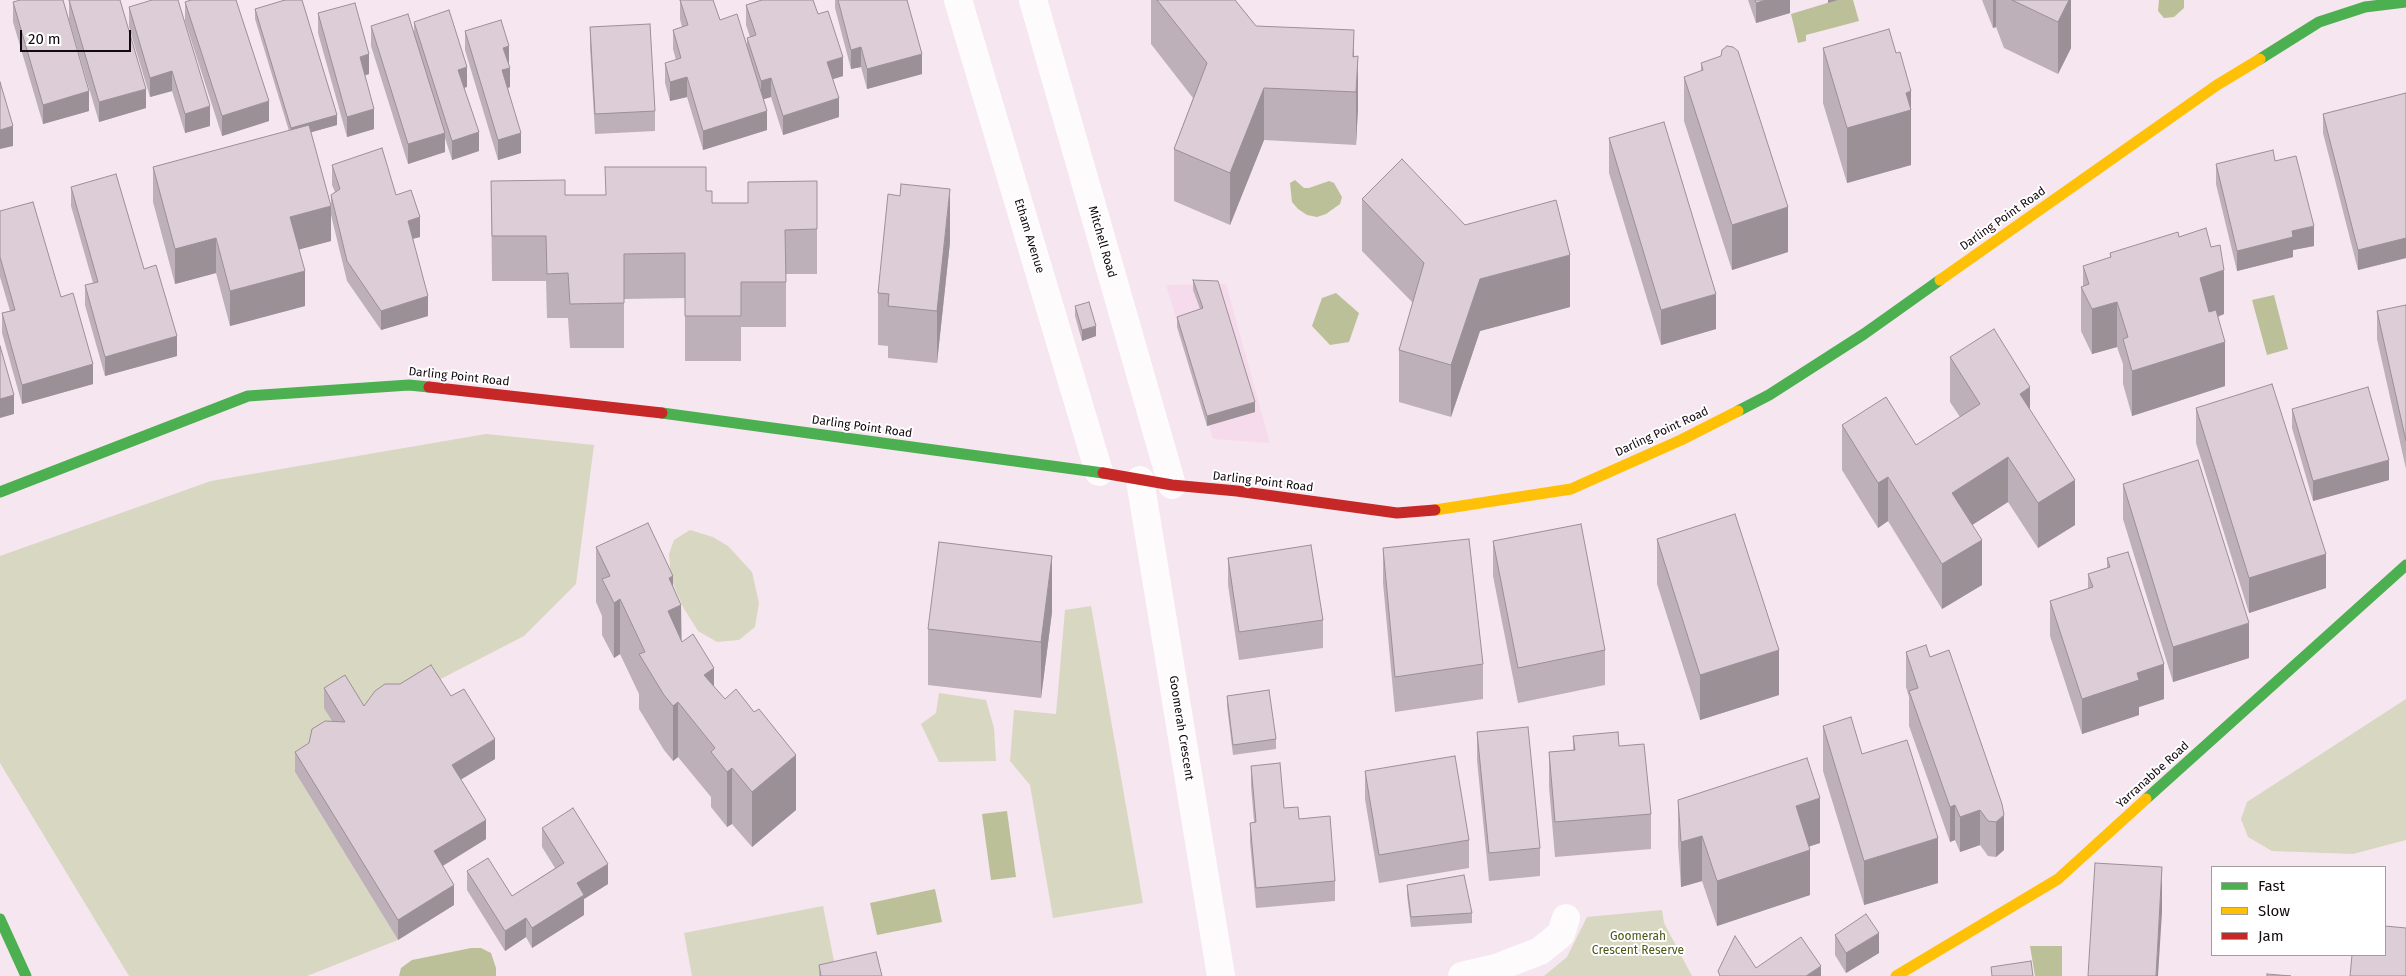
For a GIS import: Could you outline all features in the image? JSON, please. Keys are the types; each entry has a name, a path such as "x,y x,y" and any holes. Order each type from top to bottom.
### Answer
{"street":[{"name":"Etham Avenue","path":"958,0 1099,472"},
{"name":"Mitchell Road","path":"1033,0 1172,485"},
{"name":"Darling Point Road","path":"0,492 248,396 409,385 637,410 1099,472 1172,485 1237,491 1397,513 1456,508 1571,489 1681,440 1769,395 1872,329 2217,85 2319,22 2365,7 2406,2"},
{"name":"Goomerah Crescent","path":"1140,480 1221,976"},
{"name":"Yarranabbe Road","path":"1896,976 2058,879 2406,565"},
{"path":"1462,976 1496,968 1540,951 1561,934 1566,918"},
{"path":"0,919 26,976"}],"shaded area":[{"path":"1837,0 1853,0 1859,21 1806,35 1806,41 1798,43 1791,14"},
{"path":"2159,0 2184,0 2184,8 2174,17 2164,18 2158,11"},
{"path":"1295,180 1304,188 1329,181 1334,183 1342,197 1340,204 1326,214 1317,217 1307,215 1292,202 1290,183"},
{"path":"1226,284 1270,443 1213,439 1166,285"},
{"path":"1336,293 1359,313 1349,342 1330,345 1312,326 1322,298"},
{"path":"2274,295 2288,349 2267,355 2252,300"},
{"path":"1007,811 1016,877 991,880 982,814"},
{"path":"935,889 942,922 877,935 870,903"},
{"path":"2030,946 2062,946 2062,976 2035,976"},
{"path":"471,948 481,948 491,953 496,968 496,976 399,976 401,968 412,960"}],"green space":[{"path":"486,434 594,445 576,584 524,636 431,684 295,772 398,940 307,976 129,976 0,763 0,556 211,481"},
{"path":"690,530 713,537 728,546 752,572 759,603 755,627 739,640 717,642 698,631 683,607 671,579 669,554 674,540"},
{"path":"1091,606 1143,903 1053,918 1030,785 1010,761 1014,710 1056,714 1065,610"},
{"path":"939,693 986,700 994,728 996,761 939,762 921,724 936,713"},
{"path":"2406,699 2406,840 2353,854 2272,851 2248,837 2241,819 2247,802"},
{"path":"823,906 837,976 692,976 684,933"},
{"name":"Goomerah Crescent Reserve","path":"1662,910 1664,923 1692,976 1544,976 1567,957 1587,917"}],"building":[{"path":"20,0 63,0 89,91 43,105 13,2"},
{"path":"69,0 120,0 146,89 99,102"},
{"path":"152,0 178,0 210,106 185,114 172,71 150,78 129,7"},
{"path":"191,0 236,0 269,101 222,116 185,2"},
{"path":"285,0 302,0 337,115 291,128 255,9"},
{"path":"680,0 713,0 720,20 737,14 767,111 703,131 687,77 670,82 665,63 681,58 673,30 688,25"},
{"path":"762,0 813,0 818,14 828,11 843,57 827,62 839,98 783,116 771,78 761,81 747,38 756,35 746,5"},
{"path":"838,0 907,0 922,54 867,69 861,47 851,50"},
{"path":"1157,0 1235,0 1256,26 1354,30 1353,57 1358,56 1356,92 1264,88 1230,173 1174,149 1207,63"},
{"path":"1755,0 1766,0 1756,3"},
{"path":"2012,0 2069,0 2058,22"},
{"path":"355,3 369,54 360,57 374,109 347,117 318,13"},
{"path":"449,10 467,67 458,70 479,132 452,141 414,22"},
{"path":"408,14 445,133 408,144 371,26"},
{"path":"501,20 509,46 503,48 510,68 502,70 521,133 498,140 465,31"},
{"path":"650,24 655,111 595,114 590,27"},
{"path":"1889,29 1896,53 1900,52 1911,91 1906,93 1911,110 1847,128 1823,48"},
{"path":"1727,46 1733,47 1738,51 1788,207 1732,225 1684,77 1703,70 1701,63 1721,56 1722,50"},
{"path":"0,82 13,126 0,130"},
{"path":"2406,93 2406,238 2358,250 2323,114"},
{"path":"1664,122 1716,294 1661,310 1609,138"},
{"path":"309,125 331,206 290,217 305,271 230,291 216,238 175,249 153,167"},
{"path":"382,148 396,195 411,190 420,217 408,221 428,296 381,311 347,261 331,195 340,189 332,165"},
{"path":"2273,150 2275,161 2296,156 2314,226 2292,231 2293,237 2237,251 2216,164"},
{"path":"1402,159 1465,225 1556,200 1570,255 1480,279 1451,365 1399,350 1424,263 1362,199"},
{"path":"605,167 706,167 706,191 712,191 712,203 748,203 748,182 817,181 817,229 785,230 786,282 741,282 741,316 685,316 685,253 624,254 624,303 570,304 568,273 547,274 546,236 492,236 491,181 565,180 565,195 606,195"},
{"path":"116,174 144,269 156,265 177,336 105,357 85,285 98,282 71,187"},
{"path":"901,184 950,189 937,311 888,306 889,294 878,293 888,194 900,196"},
{"path":"33,202 61,297 73,293 93,364 22,385 2,313 15,310 0,257 0,211"},
{"path":"2206,228 2211,247 2220,245 2224,270 2200,278 2209,312 2216,310 2225,342 2132,371 2123,339 2128,337 2117,302 2092,309 2081,287 2089,284 2083,266 2111,257 2110,253 2178,232 2179,237"},
{"path":"1193,280 1218,281 1255,402 1207,416 1177,317 1203,308"},
{"path":"1089,302 1096,326 1082,330 1075,306"},
{"path":"2406,305 2406,441 2377,311"},
{"path":"1994,329 2030,387 2020,394 2075,480 2038,503 2008,457 1952,493 1982,540 1942,564 1888,477 1878,483 1842,425 1886,397 1916,445 1980,404 1950,357"},
{"path":"0,346 14,395 0,399"},
{"path":"2272,384 2326,554 2249,578 2196,408"},
{"path":"2368,387 2389,460 2313,481 2292,409"},
{"path":"2198,460 2249,623 2173,647 2123,484"},
{"path":"1735,514 1779,650 1700,675 1657,539"},
{"path":"648,523 673,576 669,578 681,605 668,611 682,642 693,634 714,668 704,675 725,699 736,689 754,712 759,709 796,755 752,792 732,768 727,772 711,752 715,748 678,702 673,706 664,695 639,654 645,652 620,599 614,603 602,579 610,576 596,547"},
{"path":"1581,524 1605,650 1518,668 1493,541"},
{"path":"1469,539 1483,664 1395,677 1383,548"},
{"path":"939,542 1052,556 1041,642 928,629"},
{"path":"1311,545 1323,620 1239,632 1228,558"},
{"path":"2128,552 2164,664 2137,673 2139,680 2082,699 2050,601 2093,587 2088,574 2110,567 2107,558"},
{"path":"1926,645 1930,657 1949,650 2002,804 2004,815 1996,822 1988,821 1980,810 1960,817 1955,805 1950,807 1909,691 1918,688 1906,652"},
{"path":"431,665 451,696 464,689 495,739 452,765 486,820 434,851 454,885 398,920 295,752 309,743 312,729 325,721 345,722 324,688 345,675 364,706 375,691 385,684 400,684"},
{"path":"1269,690 1276,739 1233,745 1227,696"},
{"path":"1851,717 1862,754 1907,740 1938,838 1864,861 1823,726"},
{"path":"1528,727 1540,848 1489,853 1477,732"},
{"path":"1618,732 1619,746 1644,744 1651,814 1555,822 1549,752 1575,750 1573,736"},
{"path":"1455,756 1469,840 1379,855 1365,771"},
{"path":"1807,758 1820,798 1796,806 1810,850 1717,881 1702,836 1681,842 1678,800"},
{"path":"1280,763 1284,808 1298,807 1299,819 1330,816 1335,881 1256,888 1250,823 1256,822 1251,766"},
{"path":"573,808 608,864 577,883 584,895 532,928 526,918 505,931 467,871 488,858 512,896 564,863 542,828"},
{"path":"2095,863 2162,867 2156,976 2088,976"},
{"path":"1464,875 1472,913 1411,917 1407,885"},
{"path":"1866,914 1879,933 1846,953 1835,935"},
{"path":"2386,926 2406,928 2406,976 2350,976 2352,956 2386,956"},
{"path":"1735,936 1756,968 1801,937 1821,966 1806,976 1720,976 1718,971"},
{"path":"876,952 882,976 821,976 819,965"},
{"path":"2031,961 2033,976 1992,976 1991,967"},
{"path":"2267,974 2291,976 2267,976"}],"traffic: fast":[{"path":"2260,59 2319,22 2365,7 2406,2"},
{"path":"1738,411 1769,395 1864,334 1940,280"},
{"path":"0,492 248,396 409,385 429,387"},
{"path":"662,413 1103,473"},
{"path":"2146,799 2406,565"},
{"path":"0,919 26,976"}],"traffic: slow":[{"path":"1940,280 2217,85 2260,59"},
{"path":"1435,510 1571,489 1681,440 1738,411"},
{"path":"1896,976 2058,879 2146,799"}],"traffic: jam":[{"path":"429,387 662,413"},
{"path":"1103,473 1172,485 1237,491 1397,513 1435,510"}]}
